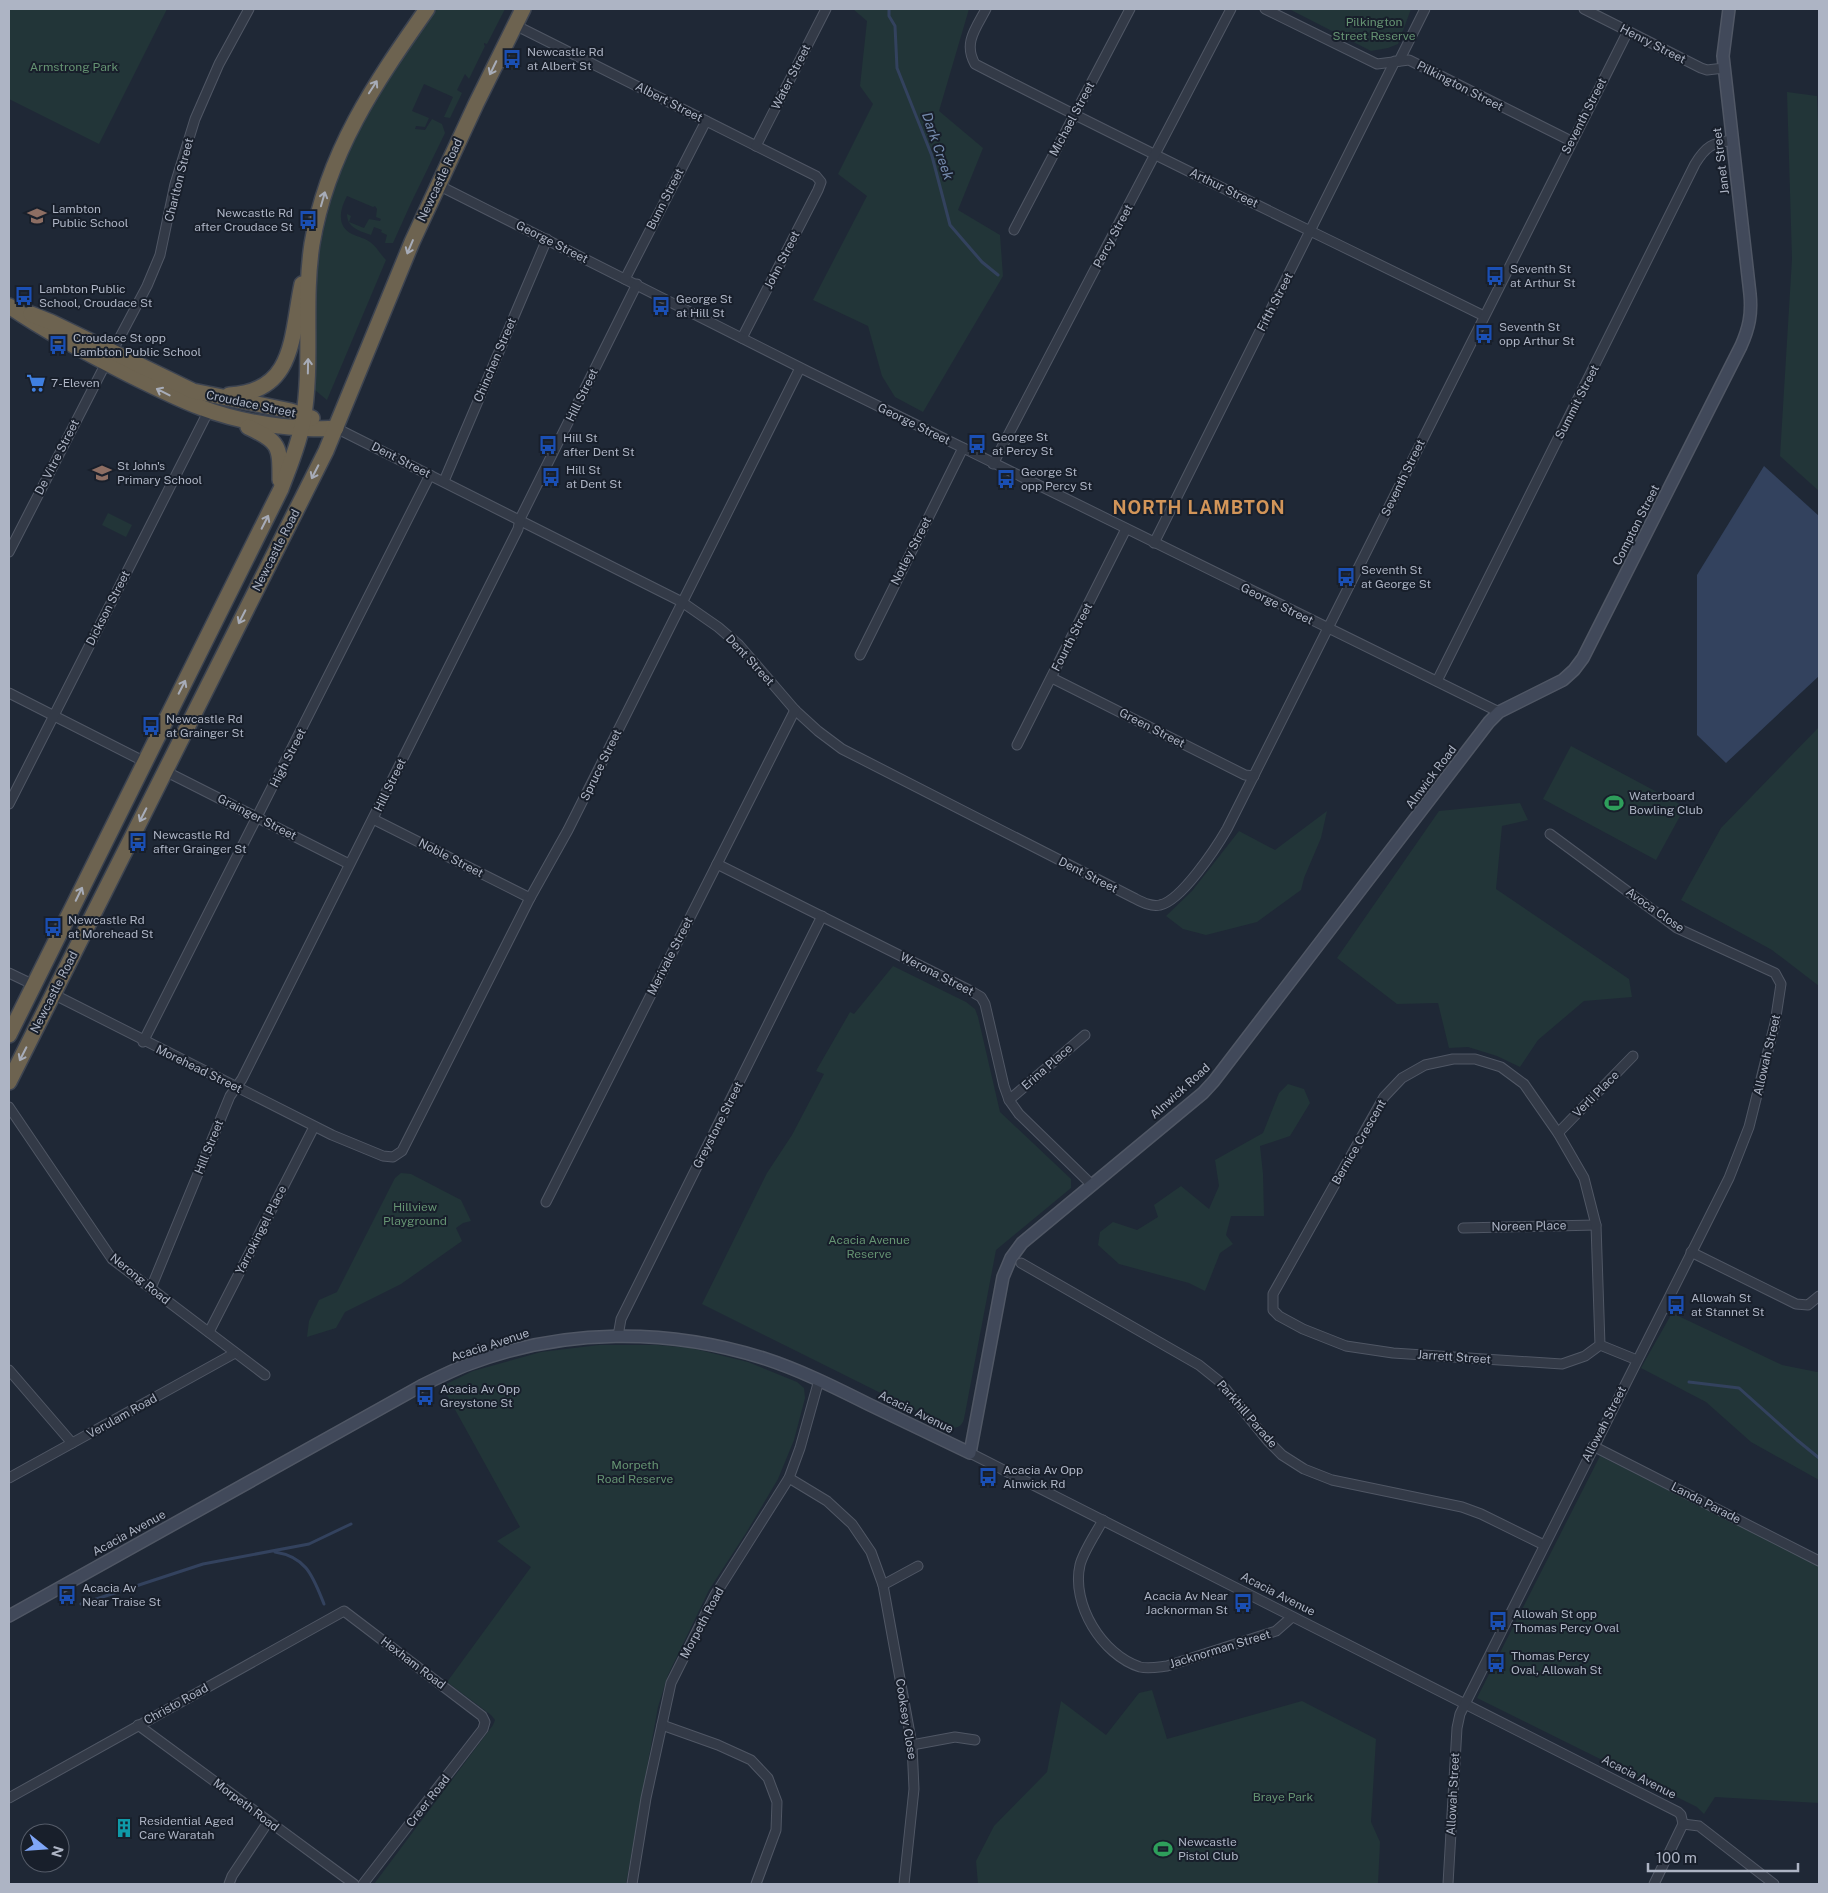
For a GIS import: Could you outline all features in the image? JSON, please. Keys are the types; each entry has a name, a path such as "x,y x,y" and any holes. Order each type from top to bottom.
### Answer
{"highway":[{"name":"Newcastle Road","path":"9,1035 280,489 303,422 307,382 308,292 312,246 323,196 332,168 370,92 427,9"},
{"name":"Newcastle Road","path":"9,1082 336,428 397,278 438,185 523,9"},
{"path":"200,393 227,395 248,393 264,387 279,373 290,344 312,246"},
{"name":"Croudace Street","path":"9,305 52,322 178,400 208,412 228,418 303,422"},
{"name":"Croudace Street","path":"109,358 200,393 303,422 336,428"},
{"path":"228,418 265,435 277,447 280,456 280,489"},
{"name":"Morehead Street","path":"34,985 53,994"}],"street":[{"name":"Water Street","path":"756,146 826,9"},
{"name":"Arthur Street","path":"986,9 970,40 970,54 975,64 1074,116 1156,154 1484,316"},
{"name":"Michael Street","path":"1014,230 1130,9"},
{"name":"Percy Street","path":"994,464 1231,9"},
{"name":"Pilkington Street","path":"1265,9 1377,64 1409,60 1572,141"},
{"name":"Fifth Street","path":"1154,543 1310,230 1425,9"},
{"name":"Henry Street","path":"1584,9 1701,68 1707,70 1724,68"},
{"name":"Janet Street","path":"1729,9 1724,49 1724,68 1751,310"},
{"name":"Charlton Street","path":"109,358 157,263 164,241 175,184 195,119 245,10"},
{"name":"Albert Street","path":"514,25 816,176 821,182"},
{"name":"Seventh Street","path":"1155,906 1168,902 1194,876 1227,830 1628,31"},
{"name":"Bunn Street","path":"625,278 706,120"},
{"name":"Summit Street","path":"1437,681 1701,154 1709,146 1732,140"},
{"name":"John Street","path":"742,338 821,182"},
{"name":"George Street","path":"438,185 800,368 1499,712"},
{"name":"Chinchen Street","path":"444,481 547,239"},
{"name":"Hill Street","path":"151,1288 230,1096 242,1079 373,819 518,529 520,520 637,284"},
{"name":"Compton Street","path":"1499,712 1563,680 1583,658 1741,346 1749,328 1751,310"},
{"name":"De Vitre Street","path":"9,552 109,358"},
{"name":"Spruce Street","path":"393,1157 402,1152 530,898 568,830 800,368"},
{"name":"Dickson Street","path":"9,804 208,412"},
{"name":"Dent Street","path":"336,428 682,602 718,627 739,645 795,710 842,749 1125,894 1155,906"},
{"name":"Notley Street","path":"860,654 963,448"},
{"name":"High Street","path":"143,1042 430,475"},
{"name":"Fourth Street","path":"1017,745 1126,529"},
{"name":"Green Street","path":"1052,678 1246,775 1254,776"},
{"path":"9,693 145,762"},
{"name":"Merivale Street","path":"546,1202 795,710"},
{"name":"Alnwick Road","path":"970,1453 1003,1277 1011,1258 1022,1243 1214,1081 1489,722 1499,712"},
{"name":"Grainger Street","path":"165,771 349,864"},
{"name":"Noble Street","path":"373,819 530,898"},
{"name":"Avoca Close","path":"1550,834 1678,928 1770,970"},
{"name":"Werona Street","path":"717,864 981,997 985,1004 1009,1100 1019,1114 1092,1185"},
{"name":"Greystone Street","path":"618,1336 621,1319 822,916"},
{"name":"Allowah Street","path":"1448,1884 1458,1720 1636,1360 1729,1178 1749,1127 1775,1023 1781,984 1775,973 1770,970"},
{"name":"Morehead Street","path":"9,973 34,985"},
{"name":"Morehead Street","path":"53,994 143,1042 314,1127 384,1156 393,1157"},
{"name":"Erina Place","path":"1009,1100 1085,1035"},
{"name":"Verli Place","path":"1558,1132 1634,1056"},
{"name":"Bernice Crescent","path":"1273,1310 1273,1294 1384,1097 1402,1078 1426,1065 1453,1059 1474,1059 1501,1067 1524,1084 1558,1132 1584,1178 1596,1225 1600,1345"},
{"name":"Nerong Road","path":"9,1107 112,1259 265,1375"},
{"name":"Yarrokingel Place","path":"209,1332 314,1127"},
{"name":"Noreen Place","path":"1463,1228 1596,1225"},
{"path":"1691,1252 1796,1304 1808,1305 1819,1296"},
{"name":"Parkhill Parade","path":"1021,1263 1199,1365 1219,1381 1282,1455 1304,1469 1332,1480 1462,1507 1481,1514 1544,1545"},
{"name":"Jarrett Street","path":"1273,1310 1279,1316 1303,1329 1346,1346 1393,1353 1562,1364 1585,1356 1600,1345"},
{"name":"Acacia Avenue","path":"9,1616 429,1382 469,1364 513,1350 568,1339 618,1336 670,1339 717,1346 764,1358 819,1380 970,1453 1674,1809 1681,1816 1683,1824"},
{"path":"1600,1345 1636,1360"},
{"name":"Verulam Road","path":"9,1478 235,1353"},
{"path":"9,1370 72,1443"},
{"name":"Morpeth Road","path":"632,1884 646,1798 671,1683 715,1595 788,1478 800,1448 819,1380"},
{"name":"Landa Parade","path":"1593,1446 1819,1561"},
{"name":"Cooksey Close","path":"788,1478 827,1501 852,1524 871,1552 883,1585 912,1745 914,1789 904,1884"},
{"name":"Jacknorman Street","path":"1102,1520 1080,1564 1078,1586 1083,1610 1096,1633 1119,1655 1139,1667 1167,1666 1276,1631 1292,1617"},
{"path":"883,1585 918,1566"},
{"name":"Hexham Road","path":"344,1610 482,1716"},
{"name":"Christo Road","path":"9,1798 344,1610"},
{"name":"Creer Road","path":"363,1884 483,1729 485,1722 482,1716"},
{"name":"Morpeth Road","path":"138,1725 354,1884"},
{"path":"662,1725 718,1745 750,1760 768,1778 777,1802 776,1830 756,1884"},
{"path":"912,1745 955,1737 975,1740"},
{"path":"229,1884 232,1876 268,1822"},
{"path":"1654,1884 1683,1824 1699,1826 1774,1884"}],"green space":[{"name":"Armstrong Park","path":"9,9 167,9 99,144 9,99"},
{"path":"437,9 505,9 487,44 484,43 485,46 469,79 465,74 457,90 462,93 450,118 444,117 453,97 424,84 412,111 429,118 425,127 416,126 415,129 425,130 432,119 442,124 445,133 393,243 385,243 387,235 381,232 382,230 374,227 371,235 355,228 349,223 347,214 351,216 349,222 364,228 369,219 380,221 381,219 376,217 377,209 375,206 373,207 347,196 341,212 343,227 352,234 366,239 386,260 327,400 315,390 314,303 319,255 337,180 346,156 367,113 392,73"},
{"path":"853,9 969,9 939,111 983,148 958,210 1000,235 1003,276 923,412 895,397 882,376 868,326 813,300 867,196 838,174 873,104 860,86 867,21"},
{"name":"Pilkington Street Reserve","path":"1289,9 1411,9 1398,44 1371,51"},
{"path":"1787,92 1817,96 1819,147 1819,491 1780,456 1792,259"},
{"path":"108,513 132,525 126,537 102,525"},
{"path":"1819,727 1819,986 1772,950 1681,900 1721,828"},
{"name":"Waterboard Bowling Club","path":"1571,746 1685,807 1656,860 1543,799"},
{"path":"1520,803 1528,820 1502,826 1496,889 1629,979 1632,997 1584,1001 1538,1040 1520,1067 1497,1056 1468,1047 1449,1048 1438,1003 1397,1004 1337,958 1439,811"},
{"path":"1327,811 1321,838 1304,878 1301,890 1257,922 1206,935 1183,929 1166,916 1192,891 1239,831 1275,850"},
{"name":"Acacia Avenue Reserve","path":"893,966 966,1002 975,1009 1000,1112 1071,1179 1071,1188 996,1250 964,1419 961,1425 953,1428 702,1304 767,1173 792,1135 824,1074 816,1071 850,1012 854,1014"},
{"path":"1288,1084 1304,1089 1310,1103 1290,1136 1260,1146 1264,1216 1231,1216 1226,1235 1233,1244 1220,1253 1205,1291 1189,1283 1119,1264 1098,1245 1100,1232 1113,1222 1137,1230 1158,1217 1154,1205 1181,1186 1209,1209 1219,1186 1215,1160 1263,1133 1279,1093"},
{"name":"Hillview Playground","path":"401,1173 411,1174 461,1200 471,1221 463,1223 456,1228 462,1241 401,1284 345,1312 336,1328 307,1337 309,1321 319,1300 337,1292 395,1178"},
{"path":"1672,1313 1782,1365 1819,1371 1819,1480 1751,1442 1706,1402 1641,1368"},
{"name":"Morpeth Road Reserve","path":"599,1345 657,1345 691,1348 748,1362 797,1382 804,1388 805,1398 794,1440 778,1479 709,1590 668,1675 658,1707 626,1884 374,1884 493,1725 495,1720 491,1715 447,1682 531,1567 497,1541 520,1527 442,1386 473,1371 541,1352"},
{"path":"1600,1456 1818,1565 1819,1563 1819,1803 1715,1797 1704,1814 1697,1807 1477,1698"},
{"name":"Braye Park","path":"1152,1690 1167,1739 1302,1701 1376,1739 1371,1822 1380,1842 1378,1884 978,1884 976,1861 994,1826 1047,1772 1061,1701 1106,1735 1139,1693"}],"water":[{"path":"1764,466 1819,516 1819,676 1726,763 1697,735 1697,575"}],"waterway":[{"name":"Dark Creek","path":"889,9 889,16 895,26 897,68 932,156 950,225 982,262 998,275"},
{"path":"1689,1382 1739,1388 1819,1458"},
{"path":"81,1604 203,1564 309,1544 351,1524"},
{"path":"275,1552 295,1558 302,1564 312,1577 324,1604"}],"place":[{"name":"Newcastle Rd at Albert St","path":"512,59"},
{"name":"Lambton Public School","path":"37,216"},
{"name":"Newcastle Rd after Croudace St","path":"308,220"},
{"name":"Seventh St at Arthur St","path":"1495,276"},
{"name":"Lambton Public School, Croudace St","path":"24,296"},
{"name":"George St at Hill St","path":"661,306"},
{"name":"Seventh St opp Arthur St","path":"1484,334"},
{"name":"Croudace St opp Lambton Public School","path":"58,345"},
{"name":"7-Eleven","path":"36,383"},
{"name":"George St at Percy St","path":"977,444"},
{"name":"Hill St after Dent St","path":"548,445"},
{"name":"St John's Primary School","path":"102,473"},
{"name":"Hill St at Dent St","path":"551,477"},
{"name":"George St opp Percy St","path":"1006,479"},
{"name":"Seventh St at George St","path":"1346,577"},
{"name":"Newcastle Rd at Grainger St","path":"151,726"},
{"name":"Waterboard Bowling Club","path":"1614,803"},
{"name":"Newcastle Rd after Grainger St","path":"138,842"},
{"name":"Newcastle Rd at Morehead St","path":"53,927"},
{"name":"Allowah St at Stannet St","path":"1676,1305"},
{"name":"Acacia Av Opp Greystone St","path":"425,1396"},
{"name":"Acacia Av Opp Alnwick Rd","path":"988,1477"},
{"name":"Acacia Av Near Traise St","path":"67,1595"},
{"name":"Acacia Av Near Jacknorman St","path":"1243,1603"},
{"name":"Allowah St opp Thomas Percy Oval","path":"1498,1621"},
{"name":"Thomas Percy Oval, Allowah St","path":"1496,1663"},
{"name":"Residential Aged Care Waratah","path":"124,1828"},
{"name":"Newcastle Pistol Club","path":"1163,1849"}],"district":[{"name":"NORTH LAMBTON","path":"1199,508"}]}
